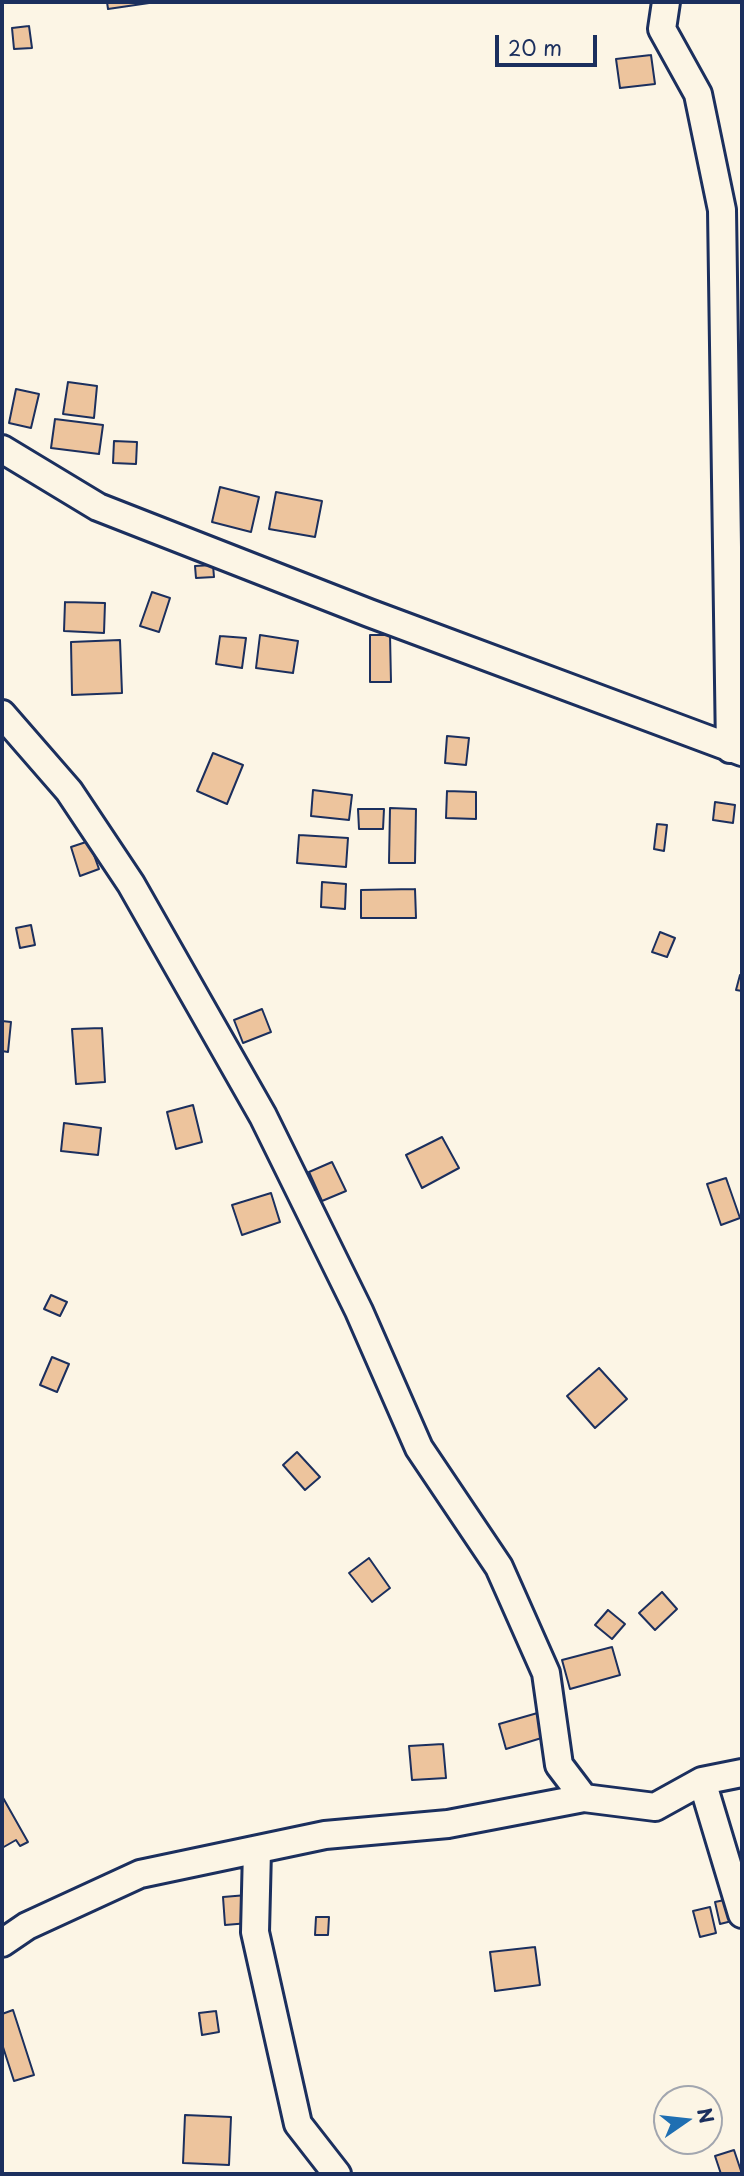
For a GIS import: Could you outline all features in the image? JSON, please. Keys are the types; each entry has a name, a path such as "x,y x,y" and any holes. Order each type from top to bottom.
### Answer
{"street":[{"path":"2,449 98,507 736,750 722,210 698,94 662,29 666,2"},
{"path":"2,714 69,790 131,884 263,1116 359,1311 419,1448 499,1567 546,1674 559,1765 584,1798"},
{"path":"2,1944 27,1926 140,1874 325,1835 448,1824 584,1798 655,1807 702,1781 742,1773"},
{"path":"702,1781 742,1914"},
{"path":"257,1850 255,1932 298,2124 337,2174"}],"building":[{"path":"107,2 156,2 108,9"},
{"path":"29,26 32,48 14,49 12,28"},
{"path":"651,55 655,84 620,88 616,59"},
{"path":"68,382 97,386 94,418 63,414"},
{"path":"16,389 39,394 31,428 9,423"},
{"path":"55,419 103,425 99,454 51,448"},
{"path":"114,441 137,442 136,464 113,463"},
{"path":"220,487 259,497 251,532 212,522"},
{"path":"276,492 322,501 315,537 269,529"},
{"path":"213,565 214,577 196,578 195,566"},
{"path":"152,592 170,598 159,632 140,626"},
{"path":"65,602 105,603 104,633 64,631"},
{"path":"260,635 298,641 293,673 256,668"},
{"path":"370,635 390,635 391,682 370,682"},
{"path":"220,636 246,638 242,668 216,664"},
{"path":"120,640 122,693 72,695 71,642"},
{"path":"447,736 469,738 466,765 445,763"},
{"path":"213,753 243,765 227,804 197,791"},
{"path":"313,790 352,795 349,820 311,816"},
{"path":"447,791 476,792 476,819 446,818"},
{"path":"715,802 735,805 733,823 713,820"},
{"path":"390,808 416,809 415,863 389,863"},
{"path":"358,809 384,809 383,829 359,829"},
{"path":"657,824 667,825 664,851 654,849"},
{"path":"299,835 348,838 346,867 297,863"},
{"path":"89,841 99,869 80,876 71,847"},
{"path":"322,882 346,884 345,909 321,907"},
{"path":"415,889 416,918 361,918 361,890"},
{"path":"31,925 35,945 20,948 16,928"},
{"path":"660,932 675,938 667,957 652,952"},
{"path":"740,975 742,976 742,991 736,990"},
{"path":"262,1009 271,1032 243,1043 234,1020"},
{"path":"2,1021 11,1022 8,1052 2,1051"},
{"path":"102,1028 105,1082 76,1084 72,1029"},
{"path":"193,1105 202,1142 176,1149 167,1112"},
{"path":"64,1123 101,1128 98,1155 61,1151"},
{"path":"442,1137 459,1168 422,1188 406,1155"},
{"path":"332,1162 346,1191 322,1201 309,1172"},
{"path":"726,1178 740,1218 721,1225 707,1184"},
{"path":"271,1193 280,1222 242,1235 232,1205"},
{"path":"51,1295 67,1302 60,1316 44,1309"},
{"path":"52,1357 69,1364 57,1392 40,1385"},
{"path":"599,1368 627,1399 595,1428 567,1396"},
{"path":"297,1452 320,1477 305,1490 283,1465"},
{"path":"369,1558 390,1588 372,1602 349,1573"},
{"path":"662,1592 677,1609 655,1630 639,1613"},
{"path":"608,1610 625,1624 612,1639 595,1625"},
{"path":"612,1647 620,1675 570,1689 562,1660"},
{"path":"541,1712 548,1736 506,1749 499,1724"},
{"path":"443,1744 446,1778 412,1780 409,1746"},
{"path":"2,1796 28,1842 20,1846 16,1840 2,1848"},
{"path":"259,1894 261,1922 225,1925 223,1897"},
{"path":"734,1898 740,1919 720,1924 715,1902"},
{"path":"710,1907 716,1933 700,1937 693,1911"},
{"path":"316,1917 329,1917 328,1935 315,1935"},
{"path":"535,1947 540,1985 495,1991 490,1952"},
{"path":"13,2010 34,2075 14,2081 2,2044 2,2014"},
{"path":"216,2011 219,2032 202,2035 199,2013"},
{"path":"185,2115 231,2117 229,2165 183,2163"},
{"path":"734,2150 742,2174 721,2174 715,2156"}]}
